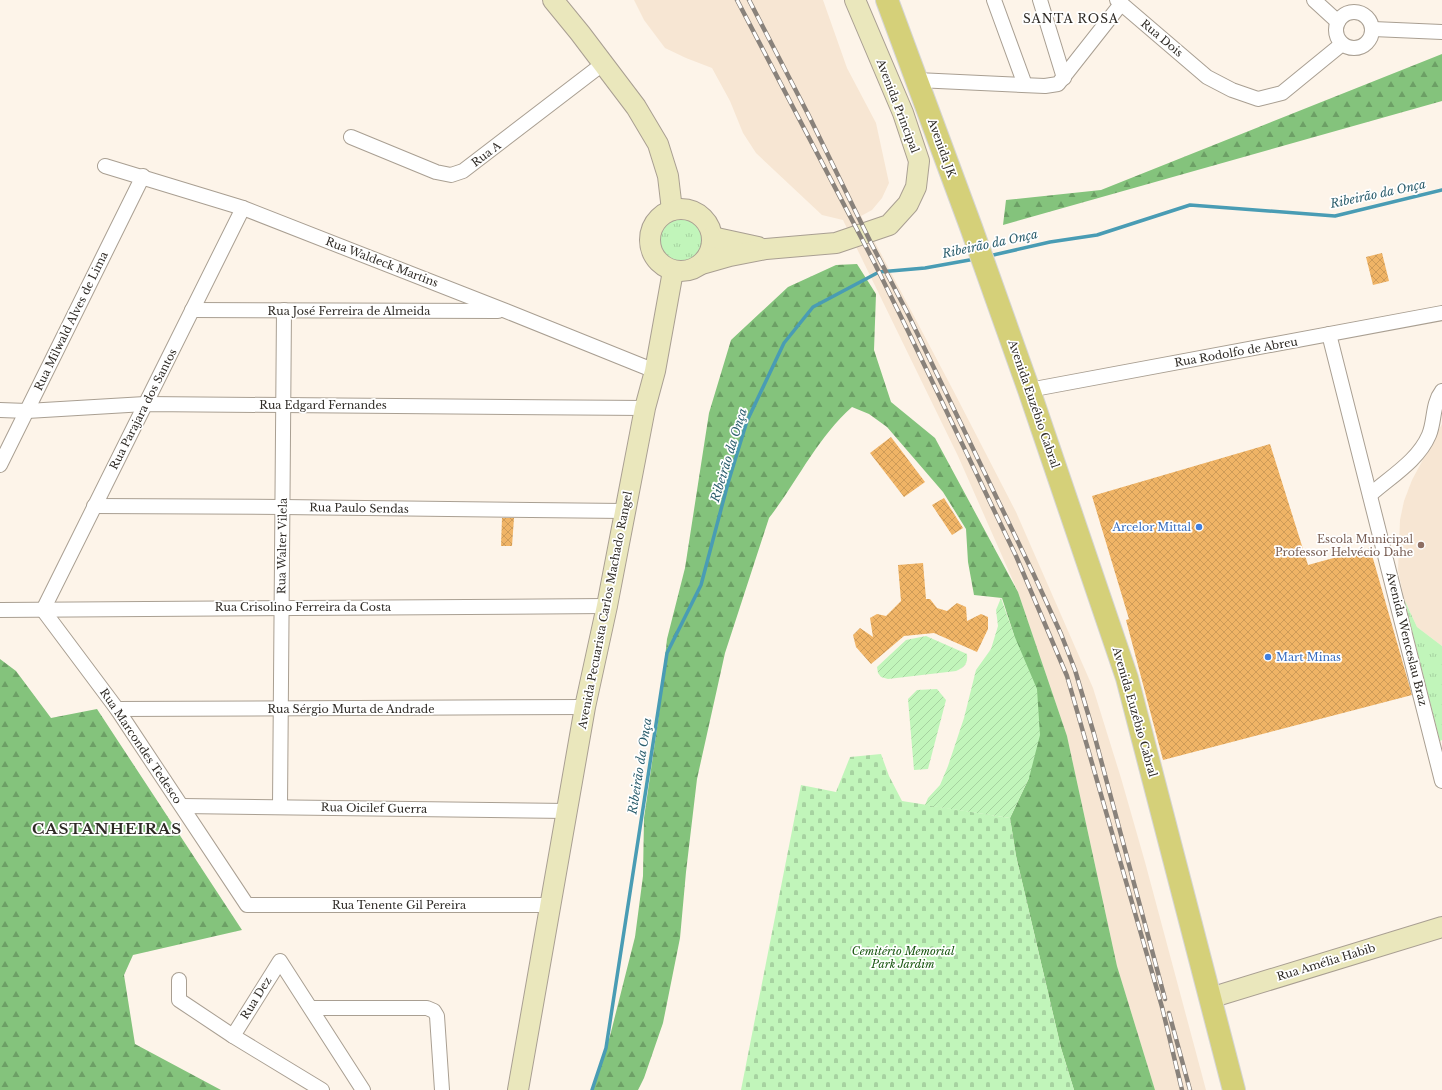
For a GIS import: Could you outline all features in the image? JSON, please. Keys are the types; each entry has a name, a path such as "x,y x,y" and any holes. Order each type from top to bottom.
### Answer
{"main road":[{"name":"Avenida JK","path":"886,0 996,296"},
{"name":"Avenida Euzébio Cabral","path":"996,296 1127,678 1234,1090"}],"street":[{"path":"553,0 604,63 636,107 658,144 668,176 672,210"},
{"name":"Avenida Principal","path":"702,264 730,256 766,249 836,243 889,225 908,204 916,187 919,160 903,113 855,0"},
{"path":"994,0 1025,85"},
{"path":"1040,0 1064,78"},
{"path":"1314,0 1338,22"},
{"path":"917,80 1045,86 1058,84 1064,78 1119,2"},
{"name":"Rua Dois","path":"1119,2 1207,76 1232,90 1258,99 1282,93 1342,44"},
{"path":"1351,12 1357,12 1368,17 1373,29 1370,40 1360,48 1348,47 1342,44 1336,33 1338,22 1345,14 1351,12"},
{"path":"1373,29 1442,32"},
{"name":"Rua A","path":"351,137 436,172 451,175 463,171 604,63"},
{"name":"Rua Waldeck Martins","path":"105,166 143,176 243,208 655,371"},
{"name":"Rua Milwald Alves de Lima","path":"0,465 143,176"},
{"name":"Rua Parajara dos Santos","path":"43,610 243,208"},
{"path":"681,209 690,210 705,220 710,228 712,237 712,247 702,264 683,272 673,271 656,260 651,251 649,241 655,222 663,214 672,210 681,209"},
{"name":"Avenida Principal","path":"712,237 766,249"},
{"name":"Avenida Pecuarista Carlos Machado Rangel","path":"518,1090 585,707 607,606 624,511 645,408 655,371 673,271"},
{"name":"Rua José Ferreira de Almeida","path":"192,310 506,311"},
{"name":"Rua Walter Vilela","path":"280,806 284,310"},
{"name":"Rua Rodolfo de Abreu","path":"1029,390 1442,313"},
{"name":"Avenida Wenceslau Braz","path":"1329,334 1370,495 1439,751 1442,782"},
{"path":"1370,495 1412,460 1424,444 1429,434 1435,404 1442,391"},
{"name":"Rua Edgard Fernandes","path":"0,410 27,411 145,404 645,408"},
{"name":"Rua Paulo Sendas","path":"94,506 624,511"},
{"name":"Rua Crisolino Ferreira da Costa","path":"0,610 607,606"},
{"name":"Rua Marcondes Tedesco","path":"43,610 116,709 182,806 247,906"},
{"name":"Rua Sérgio Murta de Andrade","path":"116,709 585,707"},
{"name":"Rua Oicilef Guerra","path":"182,806 280,806 567,811"},
{"name":"Rua Tenente Gil Pereira","path":"247,906 551,905"},
{"name":"Rua Amélia Habib","path":"1210,998 1442,927"},
{"name":"Rua Dez","path":"233,1036 280,961 311,1008"},
{"path":"180,980 179,1000 233,1036 322,1090"},
{"path":"311,1008 363,1090"},
{"path":"311,1008 427,1008 434,1011 437,1016 442,1090"}],"shaded area":[{"path":"634,0 823,0 847,68 876,123 889,183 882,198 872,210 861,216 1016,512 1093,688 1145,862 1206,1090 1155,1090 1117,966 1067,736 1018,592 958,456 843,220 822,215 756,153 743,133 730,101 712,68 665,48 644,20"},
{"name":"Escola Municipal Professor Helvécio Dahe","path":"1442,424 1442,646 1417,627 1404,599 1398,570 1400,520 1404,501 1412,480"}],"green space":[{"path":"1442,54 1442,101 1003,225 1006,200 1101,190"},
{"path":"681,214 691,216 699,222 705,230 707,240 705,250 699,258 691,264 681,266 671,264 663,258 657,250 655,240 657,230 663,222 671,216"},
{"path":"857,264 876,294 874,350 891,402 935,438 1018,592 1067,736 1117,966 1155,1090 1074,1090 1061,1048 1016,856 1010,818 1029,778 1014,635 1002,598 974,595 968,562 966,529 943,492 887,427 869,414 852,407 828,432 769,518 725,653 697,779 680,938 663,1023 644,1078 638,1090 592,1090 610,1036 635,937 643,876 644,818 659,714 667,639 685,568 709,413 731,340 788,287 836,265"},
{"path":"1001,598 1014,635 1037,689 1040,735 1029,778 1010,818 925,805 928,798 940,785 964,718 976,670 991,649 998,626 996,610"},
{"path":"1404,599 1417,627 1442,646 1442,740 1440,741"},
{"path":"926,636 967,654 967,660 962,668 956,671 888,679 881,677 878,673 877,667 906,640"},
{"path":"0,659 16,671 51,718 97,709 242,930 133,955 124,975 135,1044 221,1090 0,1090"},
{"path":"937,689 946,700 928,769 914,770 908,699 917,690"},
{"name":"Cemitério Memorial Park Jardim","path":"881,754 889,776 902,801 1010,818 1016,856 1061,1048 1074,1090 741,1090 801,785 836,792 850,757"}],"building":[{"path":"1382,253 1389,281 1373,285 1366,257"},
{"path":"891,437 925,482 904,497 870,453"},
{"name":"Mart Minas","path":"1270,444 1308,565 1370,548 1412,695 1163,760 1126,620 1129,619 1092,496"},
{"path":"944,498 963,528 952,535 932,505"},
{"path":"502,518 514,518 512,546 501,546"},
{"path":"923,563 926,599 930,599 937,608 947,611 957,603 966,607 967,621 981,614 988,617 988,629 977,652 934,633 904,636 871,664 856,647 853,635 860,628 873,637 870,618 877,614 886,616 901,601 898,565"}],"waterway":[{"name":"Ribeirão da Onça","path":"989,256 1050,242 1097,235 1190,205 1335,216 1442,190"},
{"name":"Ribeirão da Onça","path":"592,1090 606,1048 667,653 701,585 728,483 747,421 784,343 813,307 879,272 925,268 975,259"}],"railway":[{"path":"737,0 875,264 908,331 1016,556 1067,676 1162,1007 1182,1090"},
{"path":"749,0 907,312 1061,634 1075,670 1094,734 1165,999"},
{"path":"1169,1013 1190,1090"}],"place":[{"name":"Arcelor Mittal","path":"1199,527"},
{"name":"Escola Municipal Professor Helvécio Dahe","path":"1421,545"},
{"name":"Mart Minas","path":"1268,657"}],"district":[{"name":"SANTA ROSA","path":"1071,19"},
{"name":"CASTANHEIRAS","path":"107,829"}]}
